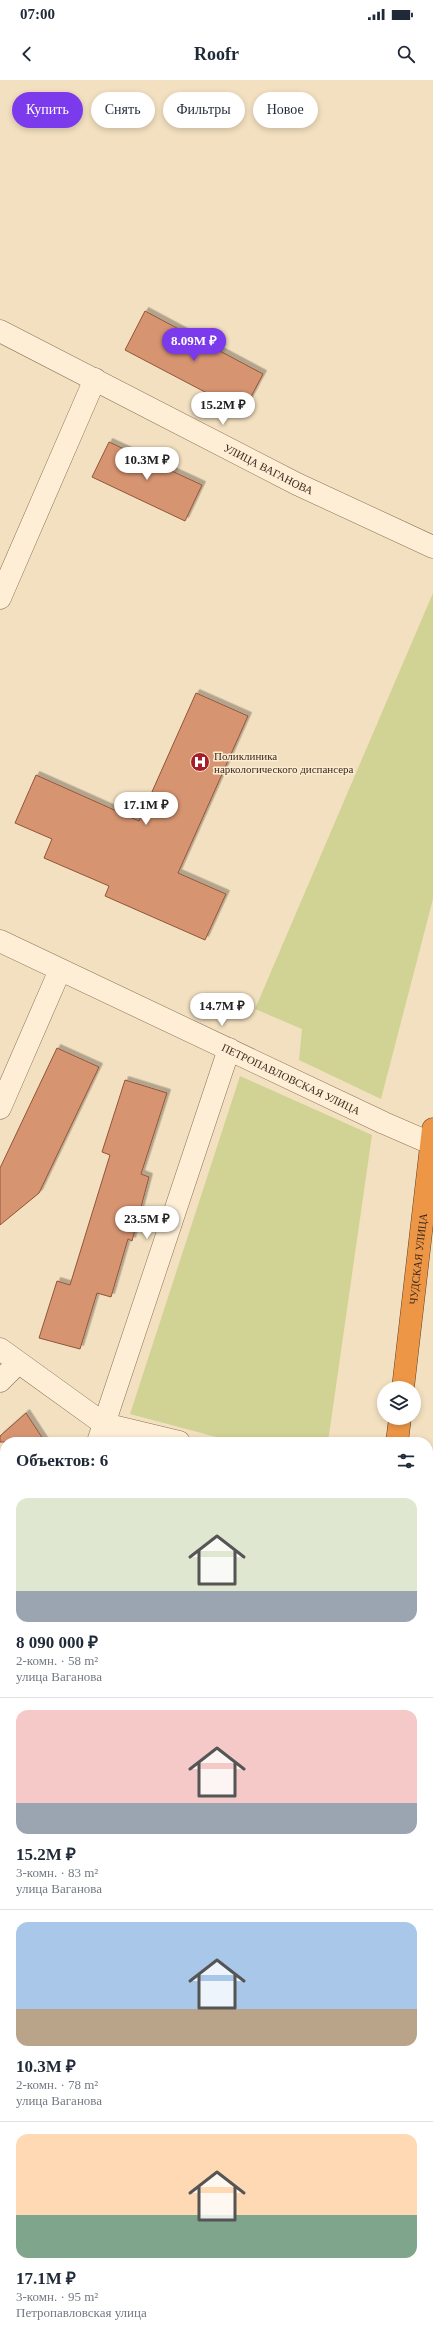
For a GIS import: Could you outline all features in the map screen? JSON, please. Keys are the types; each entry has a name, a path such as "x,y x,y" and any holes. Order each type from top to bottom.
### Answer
{"highway":[{"name":"ЧУДСКАЯ УЛИЦА","path":"404,1381 432,1136"},
{"path":"398,1437 399,1425"}],"street":[{"name":"УЛИЦА ВАГАНОВА","path":"0,331 96,379 297,484 433,547"},
{"path":"0,598 96,379"},
{"name":"ПЕТРОПАВЛОВСКАЯ УЛИЦА","path":"0,941 229,1049 432,1136"},
{"path":"0,1108 60,970"},
{"path":"101,1433 229,1049"},
{"path":"0,1349 101,1433 135,1437"},
{"path":"0,1381 18,1363"}],"green space":[{"path":"433,593 433,899 381,1099 299,1060 302,1029 255,1009"},
{"path":"240,1076 372,1135 329,1437 216,1437 130,1414"}],"building":[{"path":"145,311 263,374 243,412 125,350"},
{"path":"109,442 202,485 185,521 92,477"},
{"path":"196,693 248,716 178,873 226,894 205,940 105,896 109,886 44,858 52,839 15,823 36,775 139,821"},
{"path":"57,1048 99,1067 39,1193 0,1225 0,1168"},
{"path":"125,1080 167,1093 141,1174 149,1177 132,1241 128,1239 111,1297 97,1293 80,1349 39,1338 57,1281 70,1285 110,1155 102,1152"},
{"path":"26,1413 42,1437 0,1437"}],"place":[{"name":"Поликлиника наркологического диспансера","path":"200,762"}]}
